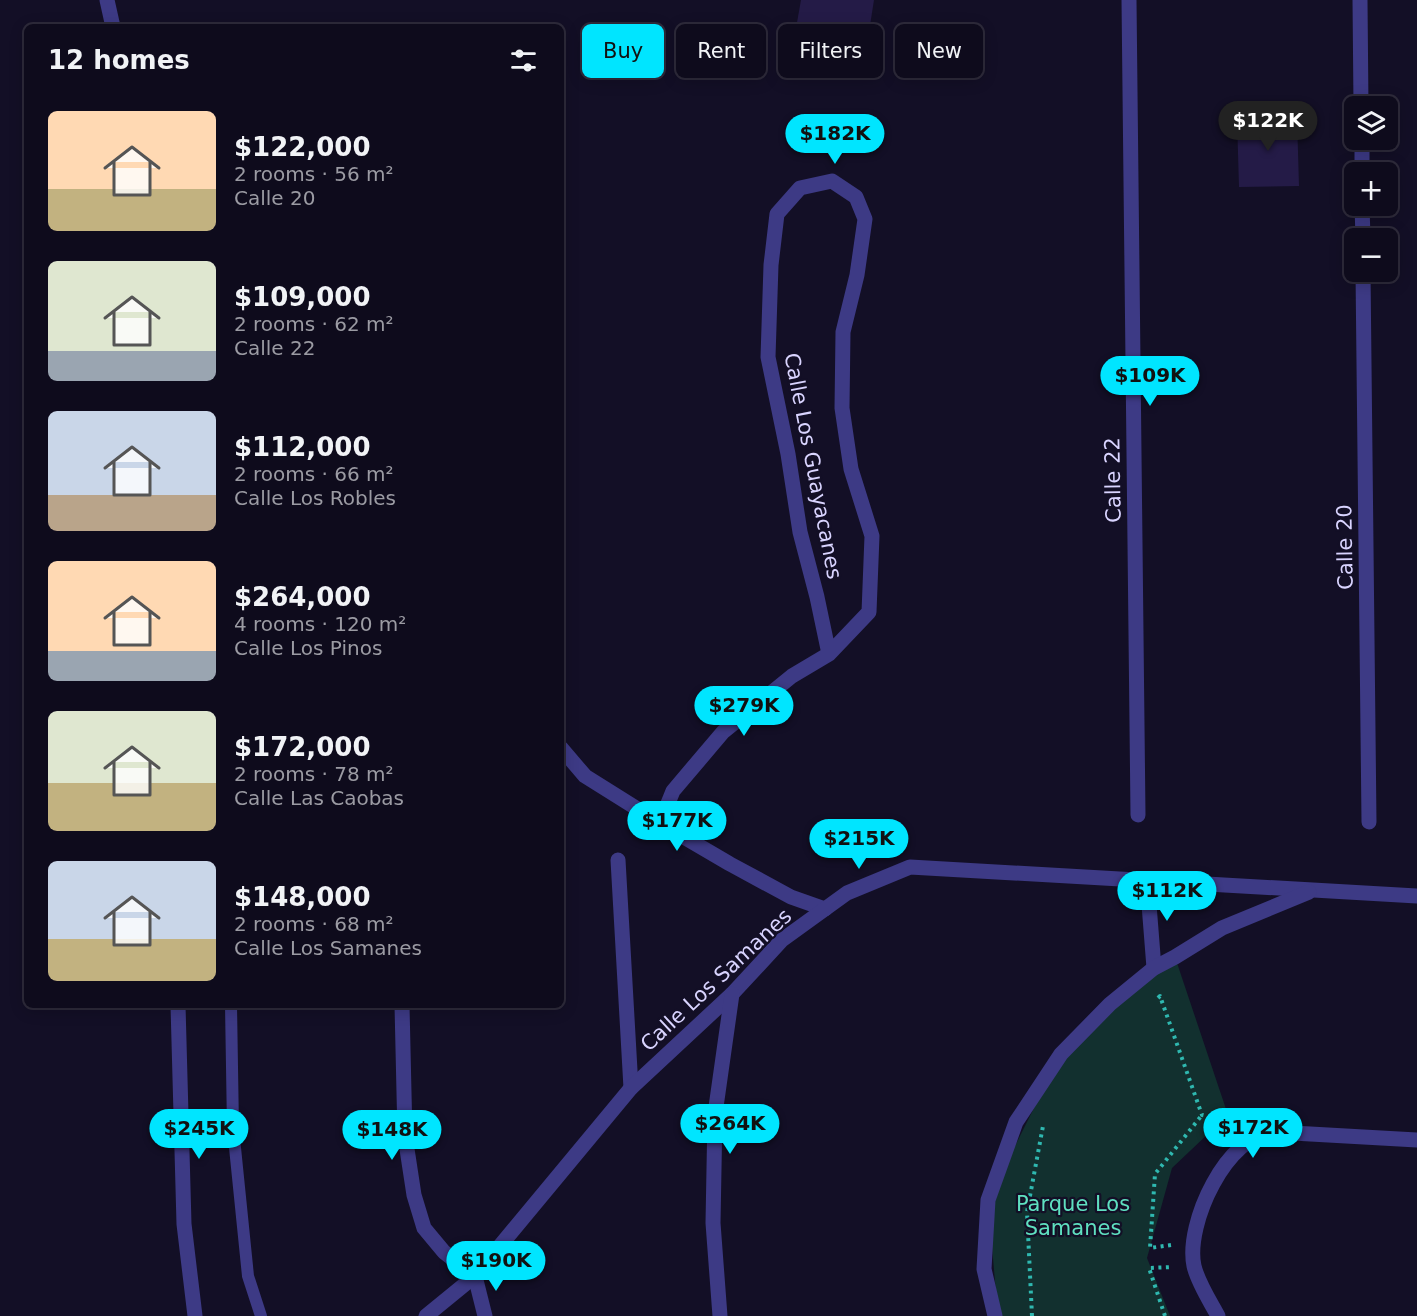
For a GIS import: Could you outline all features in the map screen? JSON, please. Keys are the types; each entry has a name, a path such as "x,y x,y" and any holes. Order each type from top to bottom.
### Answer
{"street":[{"path":"107,0 112,24"},
{"name":"Calle 22","path":"1129,0 1138,815"},
{"path":"1360,0 1361,96"},
{"name":"Calle Los Guayacanes","path":"660,823 674,791 723,732 792,676 829,654 869,612 872,536 851,469 842,408 843,332 857,275 865,219 856,197 832,181 800,188 777,214 771,265 768,357 788,454 800,532 829,654"},
{"name":"Calle 20","path":"1363,282 1369,822"},
{"path":"564,752 585,776 660,823 781,891 825,909"},
{"path":"618,860 631,1088"},
{"name":"Calle Los Samanes","path":"426,1316 475,1276 631,1088 732,994 782,940 847,893 910,867 1417,896"},
{"path":"1147,879 1154,968"},
{"path":"995,1316 984,1269 988,1200 1016,1122 1061,1054 1110,1004 1154,968 1222,927 1315,890"},
{"path":"720,1316 712,1223 715,1114 732,994"},
{"path":"178,1008 184,1224 195,1316"},
{"path":"402,1008 405,1136 414,1196 424,1228 444,1252 475,1276 485,1316"},
{"path":"1218,1316 1194,1266 1196,1221 1214,1183 1234,1154 1254,1136 1264,1132 1275,1132 1417,1140"}],"lane":[{"path":"231,1008 233,1128 248,1276 261,1316"},
{"path":"182,1132 233,1128"}],"path":[{"path":"1152,1003 1160,996 1202,1115"},
{"path":"1202,1115 1242,1124 1254,1136"},
{"path":"1194,1243 1150,1248 1155,1174 1202,1115"},
{"path":"1032,1316 1027,1212 1042,1128 1048,1118"},
{"path":"1165,1316 1149,1268 1194,1266"}],"green space":[{"name":"Parque Los Samanes","path":"1175,957 1228,1115 1172,1168 1147,1258 1170,1316 998,1316 988,1200 1061,1054"}],"building":[{"path":"801,0 874,0 870,24 797,24"},
{"path":"1297,118 1299,186 1239,187 1237,119"}]}
